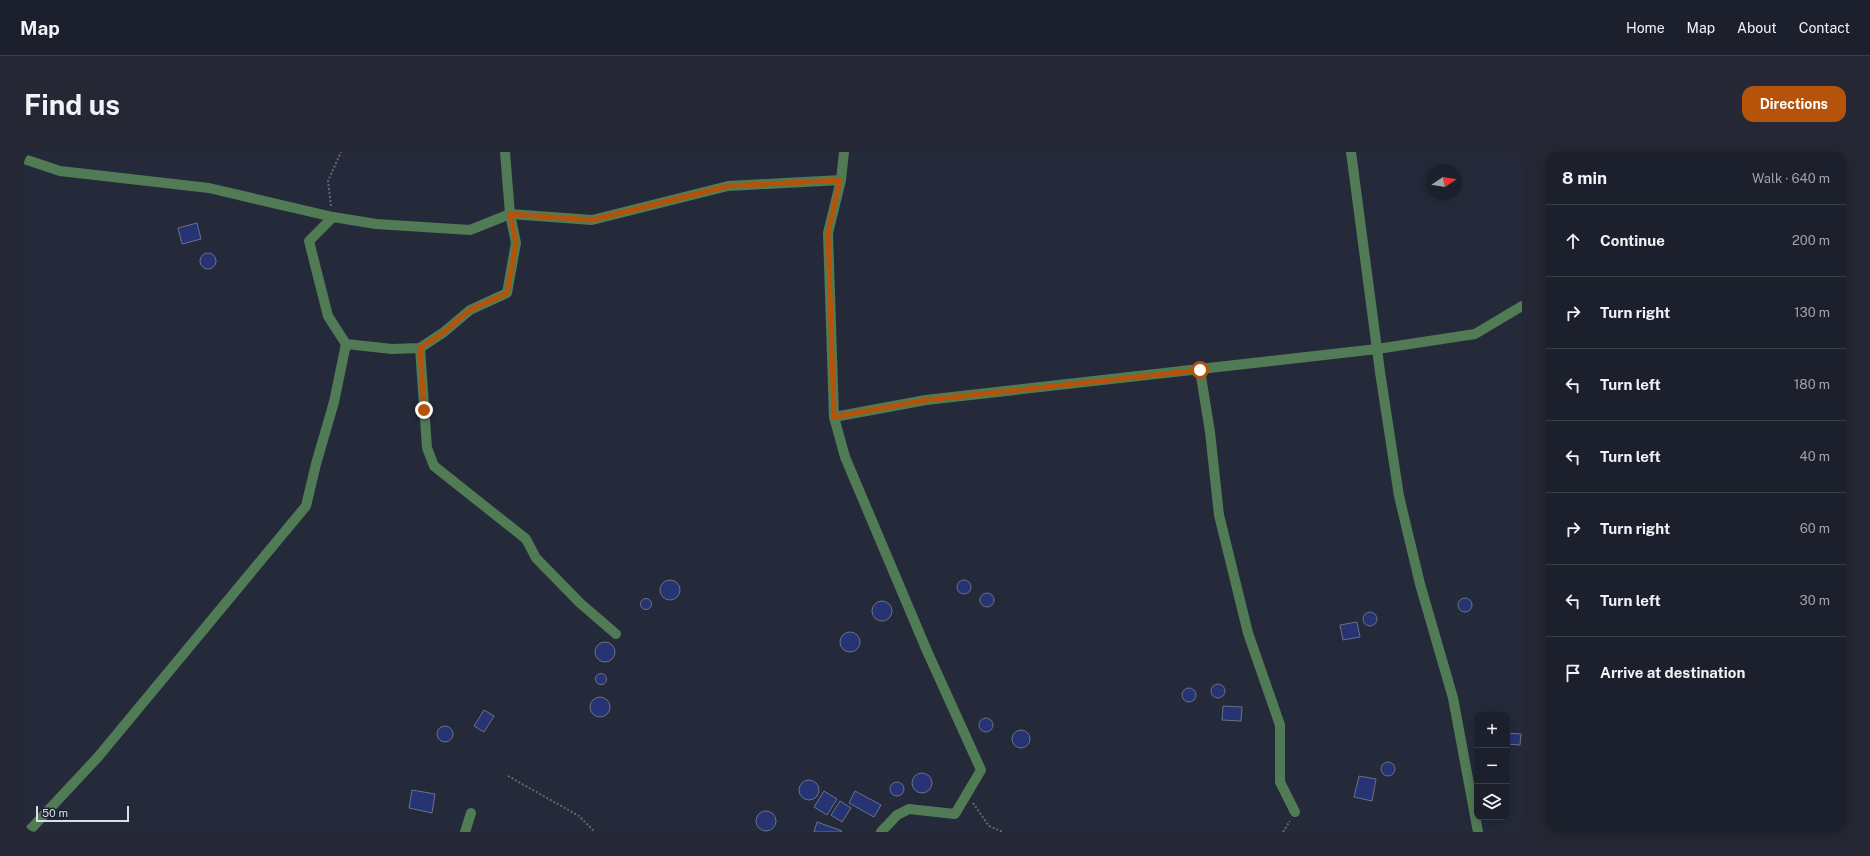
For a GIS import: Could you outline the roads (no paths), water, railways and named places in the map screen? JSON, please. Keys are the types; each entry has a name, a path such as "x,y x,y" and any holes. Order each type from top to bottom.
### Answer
{"street":[{"path":"346,344 392,349 420,348 444,332 470,310 507,293 516,243 510,214 505,152"},
{"path":"844,152 840,180 828,233 834,417 845,457 927,651 981,770 956,814 909,809 897,815 881,832"},
{"path":"1351,152 1377,349 1399,496 1420,584 1453,698 1471,784 1478,832"},
{"path":"24,159 60,171 209,188 333,217 376,224 470,230 510,214 592,220 728,186 840,180"},
{"path":"28,832 98,757 306,506 316,464 334,402 346,344 328,316 309,241 333,217"},
{"path":"834,417 926,400 1377,349 1475,334 1522,306"},
{"path":"420,348 427,448 434,466 526,539 536,558 580,604 616,634"},
{"path":"1200,370 1210,432 1219,515 1248,633 1280,725 1280,782 1295,812"},
{"path":"465,832 471,813"}]}
